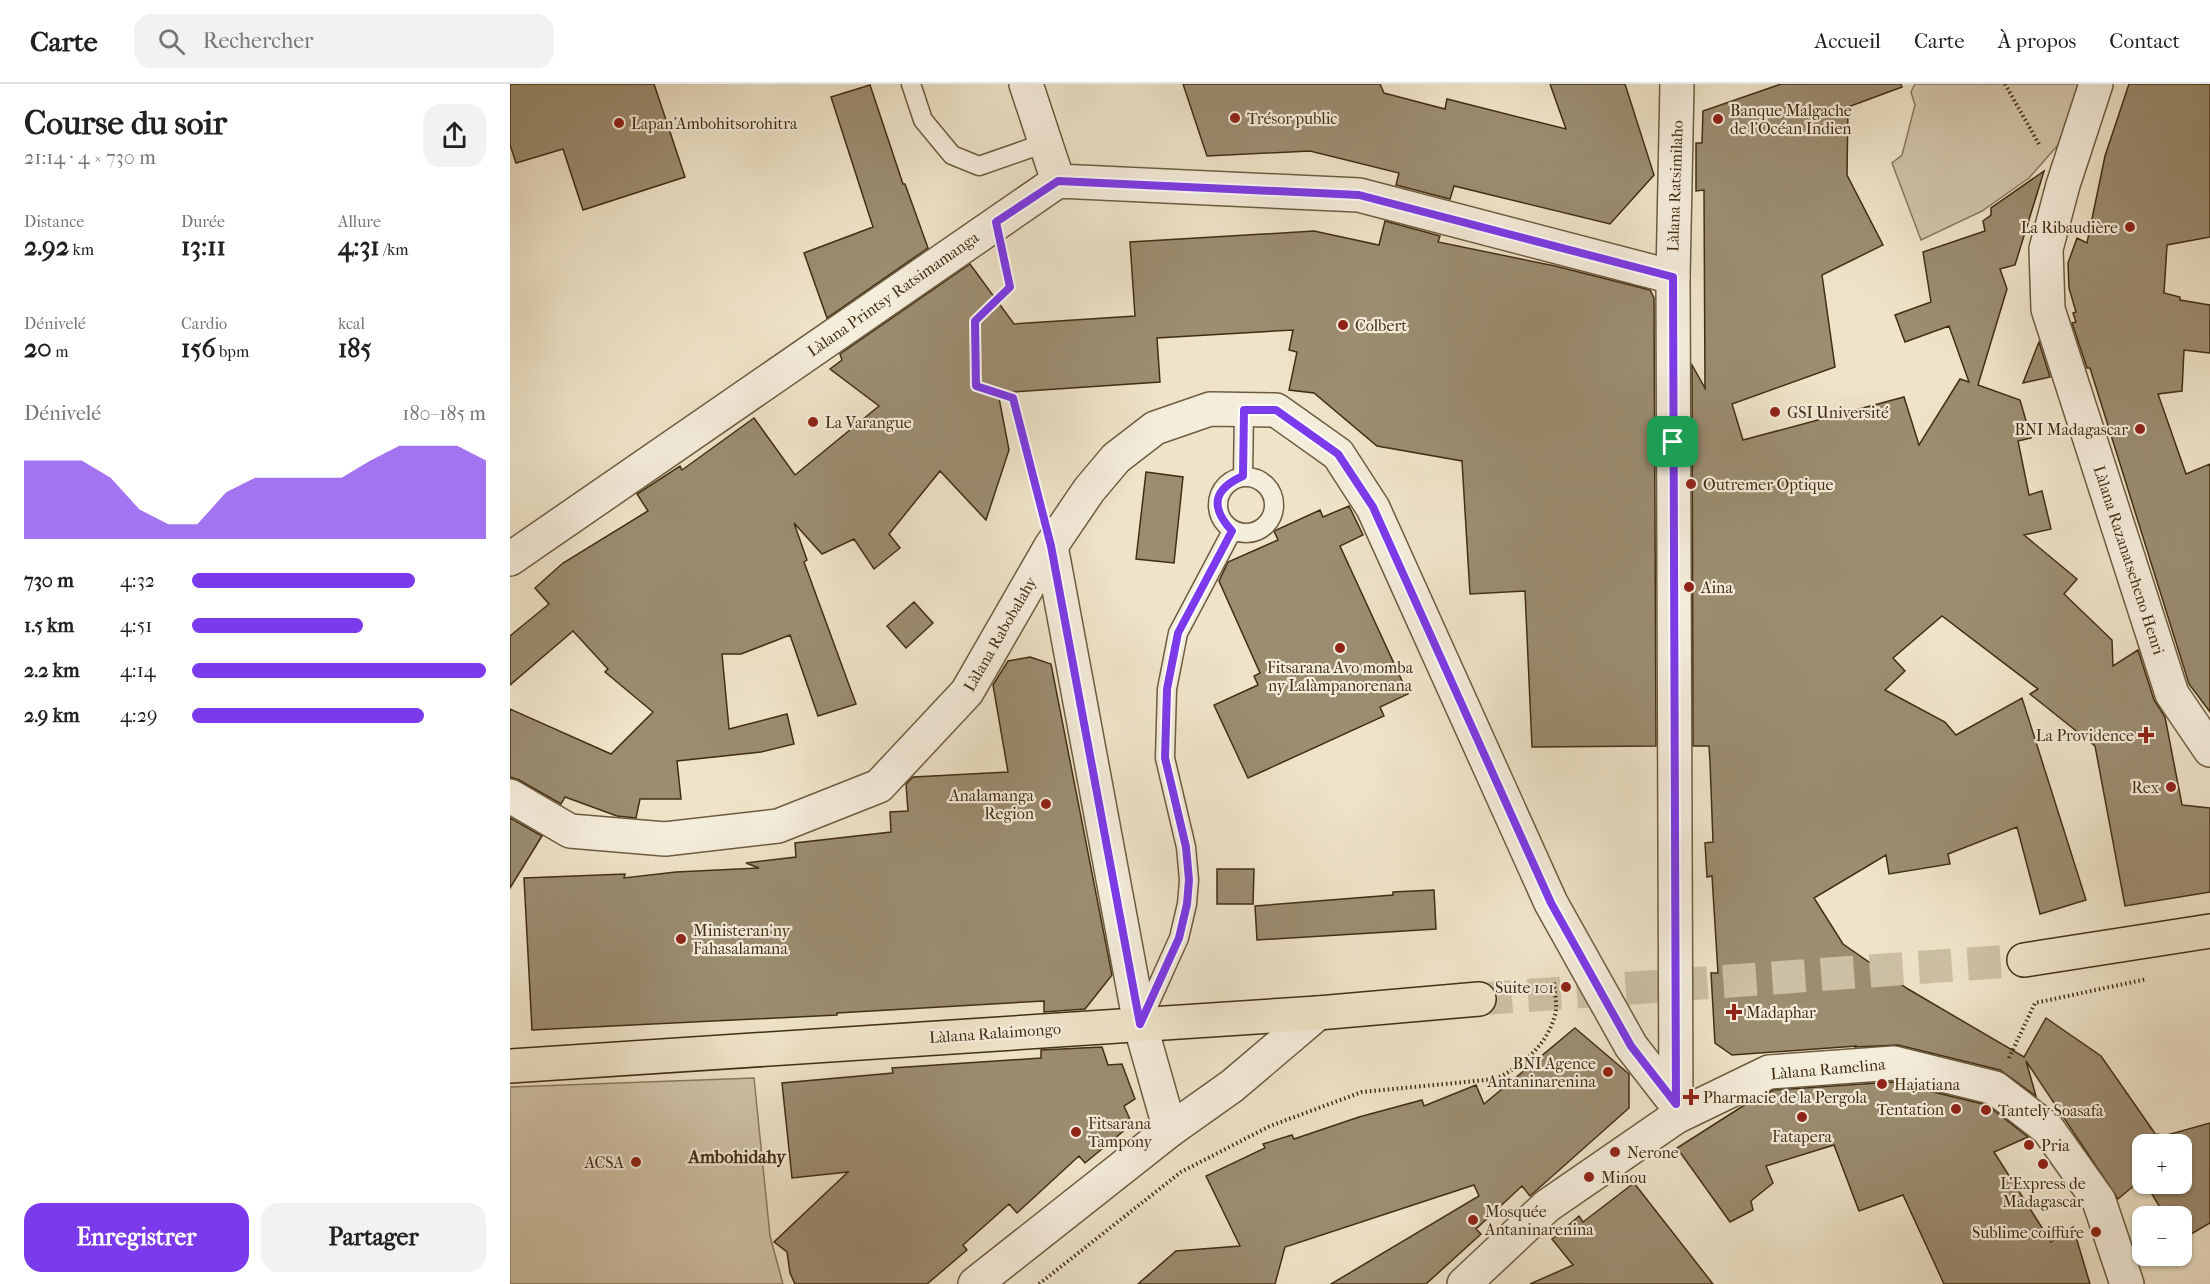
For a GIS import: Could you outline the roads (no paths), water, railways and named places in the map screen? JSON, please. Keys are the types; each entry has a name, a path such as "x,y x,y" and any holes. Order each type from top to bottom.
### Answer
{"main road":[{"path":"2024,960 2210,931"},
{"name":"Làlana Ralaimongo","path":"510,1066 1318,1013 1479,999"}],"street":[{"path":"1026,84 1058,181 1359,195 1673,277"},
{"name":"Làlana Ratsimilaho","path":"1676,1111 1673,277 1677,84"},
{"name":"Làlana Razanatseheno Henri","path":"2096,84 2063,185 2046,249 2048,309 2172,694 2210,750"},
{"name":"Làlana Printsy Ratsimamanga","path":"510,559 1058,181"},
{"name":"Làlana Rabobalahy","path":"510,796 570,831 665,839 778,826 879,786 968,692 1051,546 1089,490 1116,458 1155,428 1210,409 1276,410 1338,454 1373,507 1551,903 1631,1046 1676,1111"},
{"path":"1051,546 1140,1024 1170,1130"},
{"path":"975,1284 1170,1130 1232,1086 1318,1013"},
{"name":"Làlana Ramelina","path":"1464,1284 1547,1206 1676,1111 1769,1072 1894,1063 1995,1088 2048,1129 2099,1201 2127,1284"}],"lane":[{"path":"911,84 923,120 952,155 980,166 1045,143"},
{"path":"1243,476 1244,410"},
{"path":"1243,476 1260,480 1272,494 1274,511 1265,527 1249,534 1232,531 1219,518 1217,499 1226,484 1243,476"},
{"path":"1140,1024 1179,938 1188,892 1186,847 1165,758 1167,689 1178,633 1232,531"}],"tunnel":[{"path":"1479,999 2024,960"}],"place":[{"name":"Trésor public","path":"1235,118"},
{"name":"Banque Malgache de l'Océan Indien","path":"1718,119"},
{"name":"Lapan'Ambohitsorohitra","path":"619,123"},
{"name":"La Ribaudière","path":"2130,227"},
{"name":"Colbert","path":"1343,325"},
{"name":"GSI Université","path":"1775,412"},
{"name":"La Varangue","path":"813,422"},
{"name":"BNI Madagascar","path":"2140,429"},
{"name":"Outremer Optique","path":"1691,484"},
{"name":"Aina","path":"1689,587"},
{"name":"Fitsarana Avo momba ny Lalàmpanorenana","path":"1340,648"},
{"name":"La Providence","path":"2146,735"},
{"name":"Rex","path":"2171,787"},
{"name":"Analamanga Region","path":"1046,804"},
{"name":"Ministeran'ny Fahasalamana","path":"681,939"},
{"name":"Suite 101","path":"1566,987"},
{"name":"Madaphar","path":"1734,1012"},
{"name":"BNI Agence Antaninarenina","path":"1608,1072"},
{"name":"Hajatiana","path":"1882,1084"},
{"name":"Pharmacie de la Pergola","path":"1691,1097"},
{"name":"Tentation","path":"1956,1109"},
{"name":"Tantely Soasafa","path":"1986,1110"},
{"name":"Fatapera","path":"1802,1117"},
{"name":"Fitsarana Tampony","path":"1076,1132"},
{"name":"Pria","path":"2029,1145"},
{"name":"Nerone","path":"1615,1152"},
{"name":"ACSA","path":"636,1162"},
{"name":"L'Express de Madagascar","path":"2043,1164"},
{"name":"Minou","path":"1589,1177"},
{"name":"Mosquée Antaninarenina","path":"1473,1220"},
{"name":"Sublime coiffure","path":"2096,1232"}],"district":[{"name":"Ambohidahy","path":"737,1157"}]}
